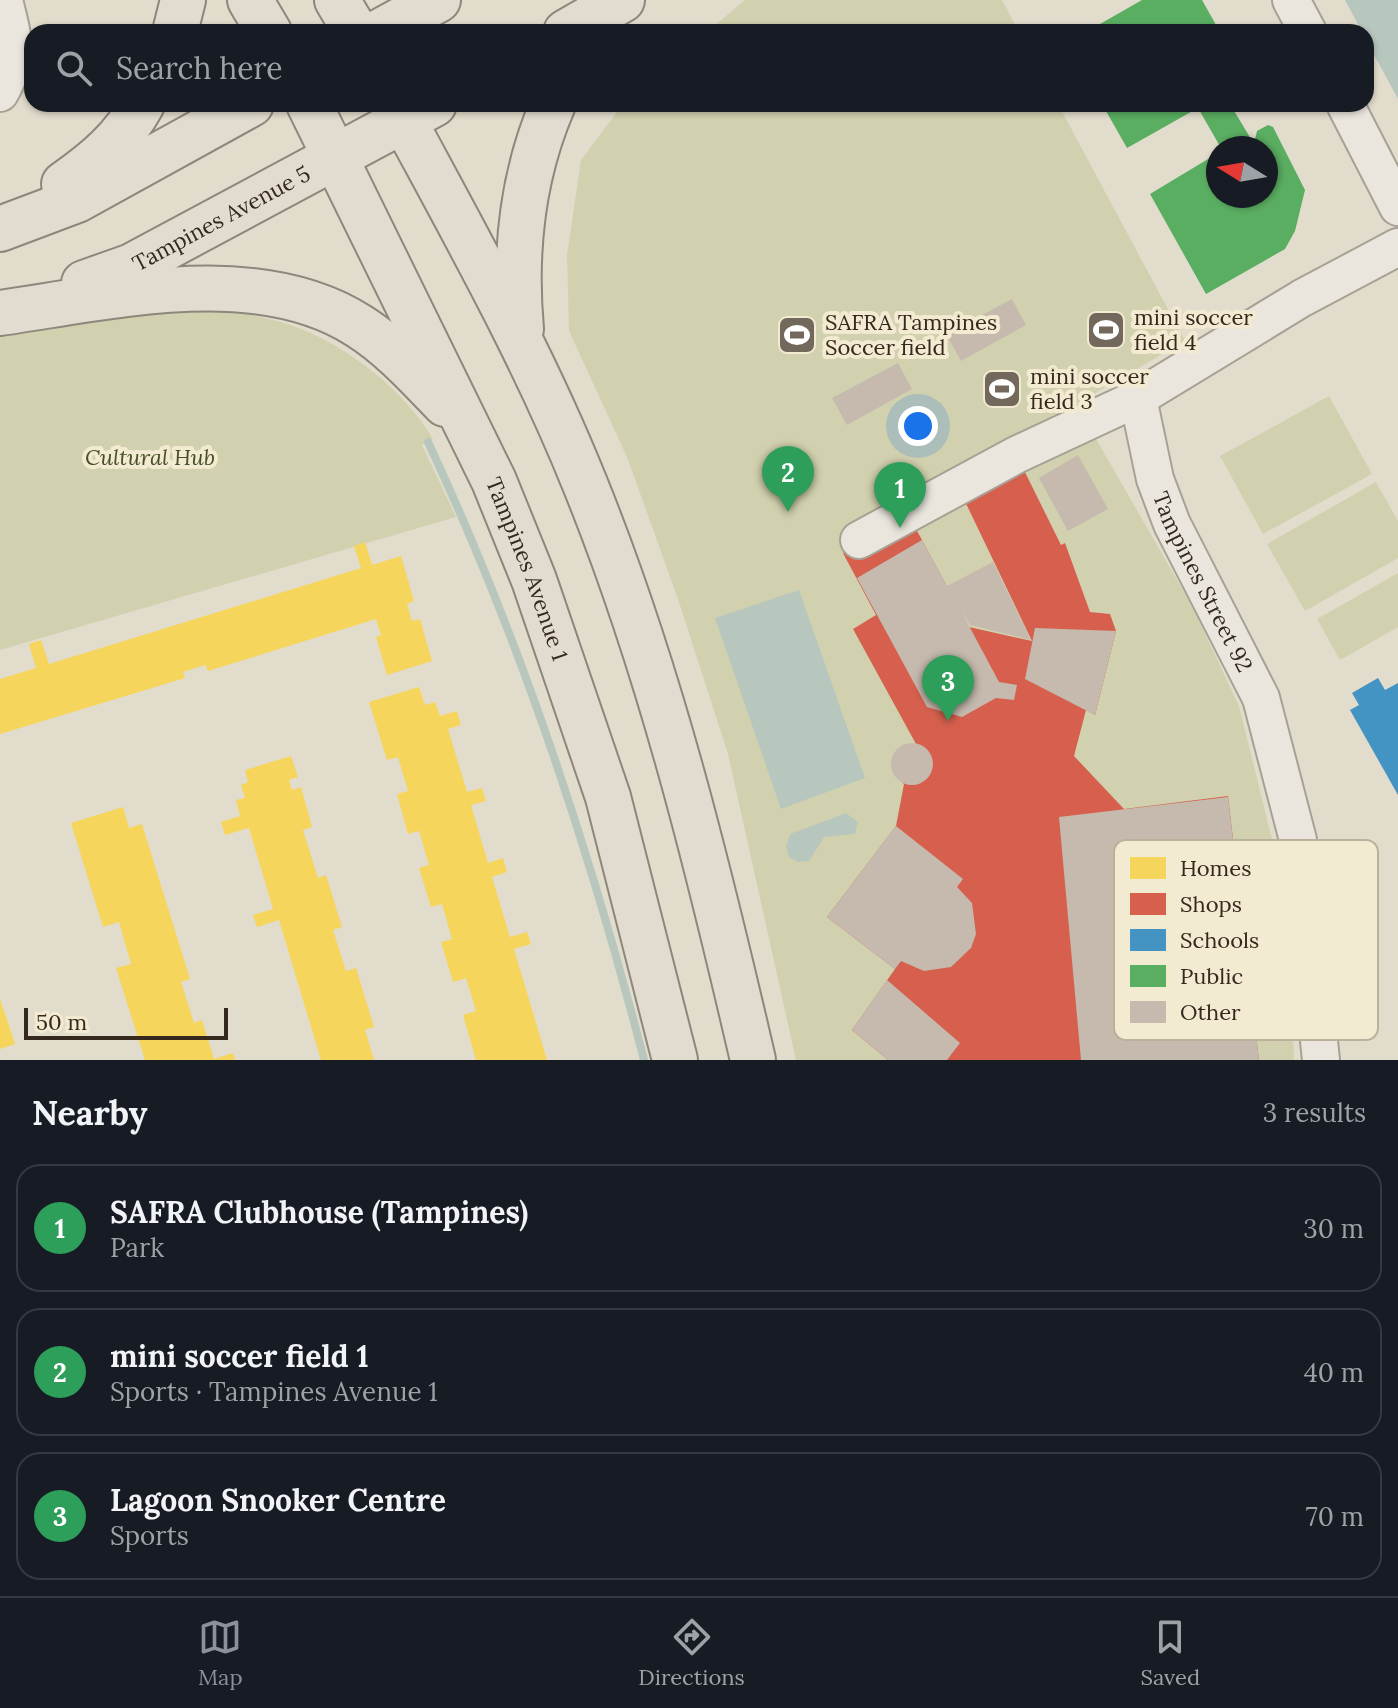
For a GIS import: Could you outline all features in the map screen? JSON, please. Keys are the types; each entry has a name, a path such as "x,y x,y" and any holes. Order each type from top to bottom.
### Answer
{"main road":[{"path":"177,24 183,0"},
{"path":"250,0 264,24"},
{"path":"337,0 351,24"},
{"path":"394,24 438,0"},
{"path":"584,24 610,12"},
{"path":"0,229 98,160 129,127 137,112"},
{"path":"0,229 77,200 236,112"},
{"name":"Tampines Avenue 1","path":"313,112 467,426 534,580 608,797 675,1060"},
{"name":"Tampines Avenue 5","path":"0,312 132,266 336,158 406,112"},
{"path":"412,112 523,343 585,483 634,614 716,901 753,1060"},
{"path":"523,343 518,255 534,149 550,112"},
{"path":"0,312 136,294 218,288 290,296 359,325 413,371 467,426"}],"street":[{"path":"0,93 9,77 15,50 4,0"},
{"path":"1291,0 1304,24"},
{"path":"1349,112 1398,207"},
{"path":"859,540 1016,455 1138,398 1302,298 1398,247"},
{"name":"Tampines Street 92","path":"1138,398 1155,479 1172,524 1261,698 1263,755 1298,840"},
{"name":"Tampines Street 92","path":"1319,1040 1321,1060"}],"green space":[{"path":"745,0 1002,0 1015,24 716,24"},
{"path":"617,112 1062,112 1185,341 1076,404 1192,606 1239,706 1272,840 1114,840 1114,1040 1293,1040 1294,1060 796,1060 728,754 678,599 627,457 569,331 567,255 581,160"},
{"name":"Cultural Hub","path":"220,308 284,323 313,334 372,371 406,403 433,439 422,445 456,517 0,650 0,337 143,313"},
{"path":"1329,396 1372,474 1263,534 1220,456"},
{"path":"1376,482 1398,521 1398,558 1305,611 1267,544"},
{"path":"1398,573 1398,627 1340,660 1317,619"}],"shaded area":[{"path":"1345,0 1398,0 1398,99 1374,55 1374,24 1358,24"},
{"path":"799,590 865,778 781,809 715,618"},
{"path":"846,813 858,822 855,834 824,837 809,861 799,862 789,857 786,847 790,834"}],"building: Homes":[{"path":"365,542 372,565 401,556 414,601 407,604 412,621 420,619 432,661 387,675 376,637 381,635 376,619 208,671 205,665 183,672 185,678 0,734 0,679 36,668 29,644 41,640 49,664 361,568 354,546"},
{"path":"419,687 425,705 435,702 440,716 457,711 461,725 448,729 467,792 482,788 486,801 471,805 488,863 503,858 507,872 492,877 510,937 527,932 531,944 514,949 547,1060 476,1060 463,1015 476,1011 466,978 453,982 441,942 452,939 442,904 431,907 419,868 429,865 419,831 408,834 397,794 408,791 398,757 387,760 369,702"},
{"path":"291,756 298,777 289,780 292,790 301,787 312,827 303,830 318,878 326,875 342,927 333,930 346,971 356,968 374,1027 365,1030 374,1060 321,1060 279,920 257,927 253,915 273,909 249,828 225,835 221,822 240,816 236,800 245,798 241,785 248,782 245,770"},
{"path":"123,807 129,828 142,824 190,979 181,982 194,1023 202,1020 214,1059 233,1053 235,1060 145,1060 116,968 131,964 119,922 103,927 71,823"},
{"path":"0,999 15,1044 0,1049"}],"building: Shops":[{"path":"1017,456 1061,545 1065,543 1090,612 1110,614 1116,631 1095,715 1086,710 1074,756 1124,809 1228,796 1233,840 1114,840 1114,1040 1257,1040 1259,1060 888,1060 852,1030 895,969 827,917 896,826 904,784 894,774 892,760 903,745 916,744 853,629 876,615 843,553 909,516 969,627 1032,641 959,489"}],"building: Schools":[{"path":"1378,678 1385,690 1398,683 1398,795 1350,710 1359,705 1352,693"}],"building: Public":[{"path":"1142,0 1202,0 1216,24 1100,24"},
{"path":"1107,112 1191,112 1127,148"},
{"path":"1200,112 1235,112 1249,136 1214,136"},
{"path":"1268,125 1273,127 1278,136 1256,136 1257,131"},
{"path":"1278,137 1305,190 1295,231 1285,249 1206,294 1150,194 1206,160 1206,208 1278,208"}],"building: Other":[{"path":"1012,299 1026,325 961,361 946,334"},
{"path":"898,363 912,389 847,425 832,398"},
{"path":"1078,455 1108,509 1068,531 1039,478"},
{"path":"922,540 947,586 993,562 1031,640 970,625 960,609 999,682 1017,685 1014,700 996,698 962,717 927,707 857,578"},
{"path":"1035,628 1116,631 1095,715 1025,679"},
{"path":"912,743 927,749 933,764 927,779 912,785 897,779 891,764 897,749"},
{"path":"1228,797 1233,840 1114,840 1114,1040 1257,1040 1259,1060 1081,1060 1059,817"},
{"path":"896,826 963,879 957,887 972,903 976,934 971,948 951,967 924,971 901,961 895,969 827,917"},
{"path":"887,980 960,1043 947,1060 888,1060 852,1030"}],"waterway":[{"path":"428,442 493,592 550,746 600,903 644,1060"}],"place":[{"name":"mini soccer field 4","path":"1106,330"},
{"name":"SAFRA Tampines Soccer field","path":"797,335"},
{"name":"mini soccer field 3","path":"1002,389"},
{"name":"mini soccer field 1","path":"788,512"},
{"name":"SAFRA Clubhouse (Tampines)","path":"900,528"},
{"name":"Lagoon Snooker Centre","path":"948,721"}]}
